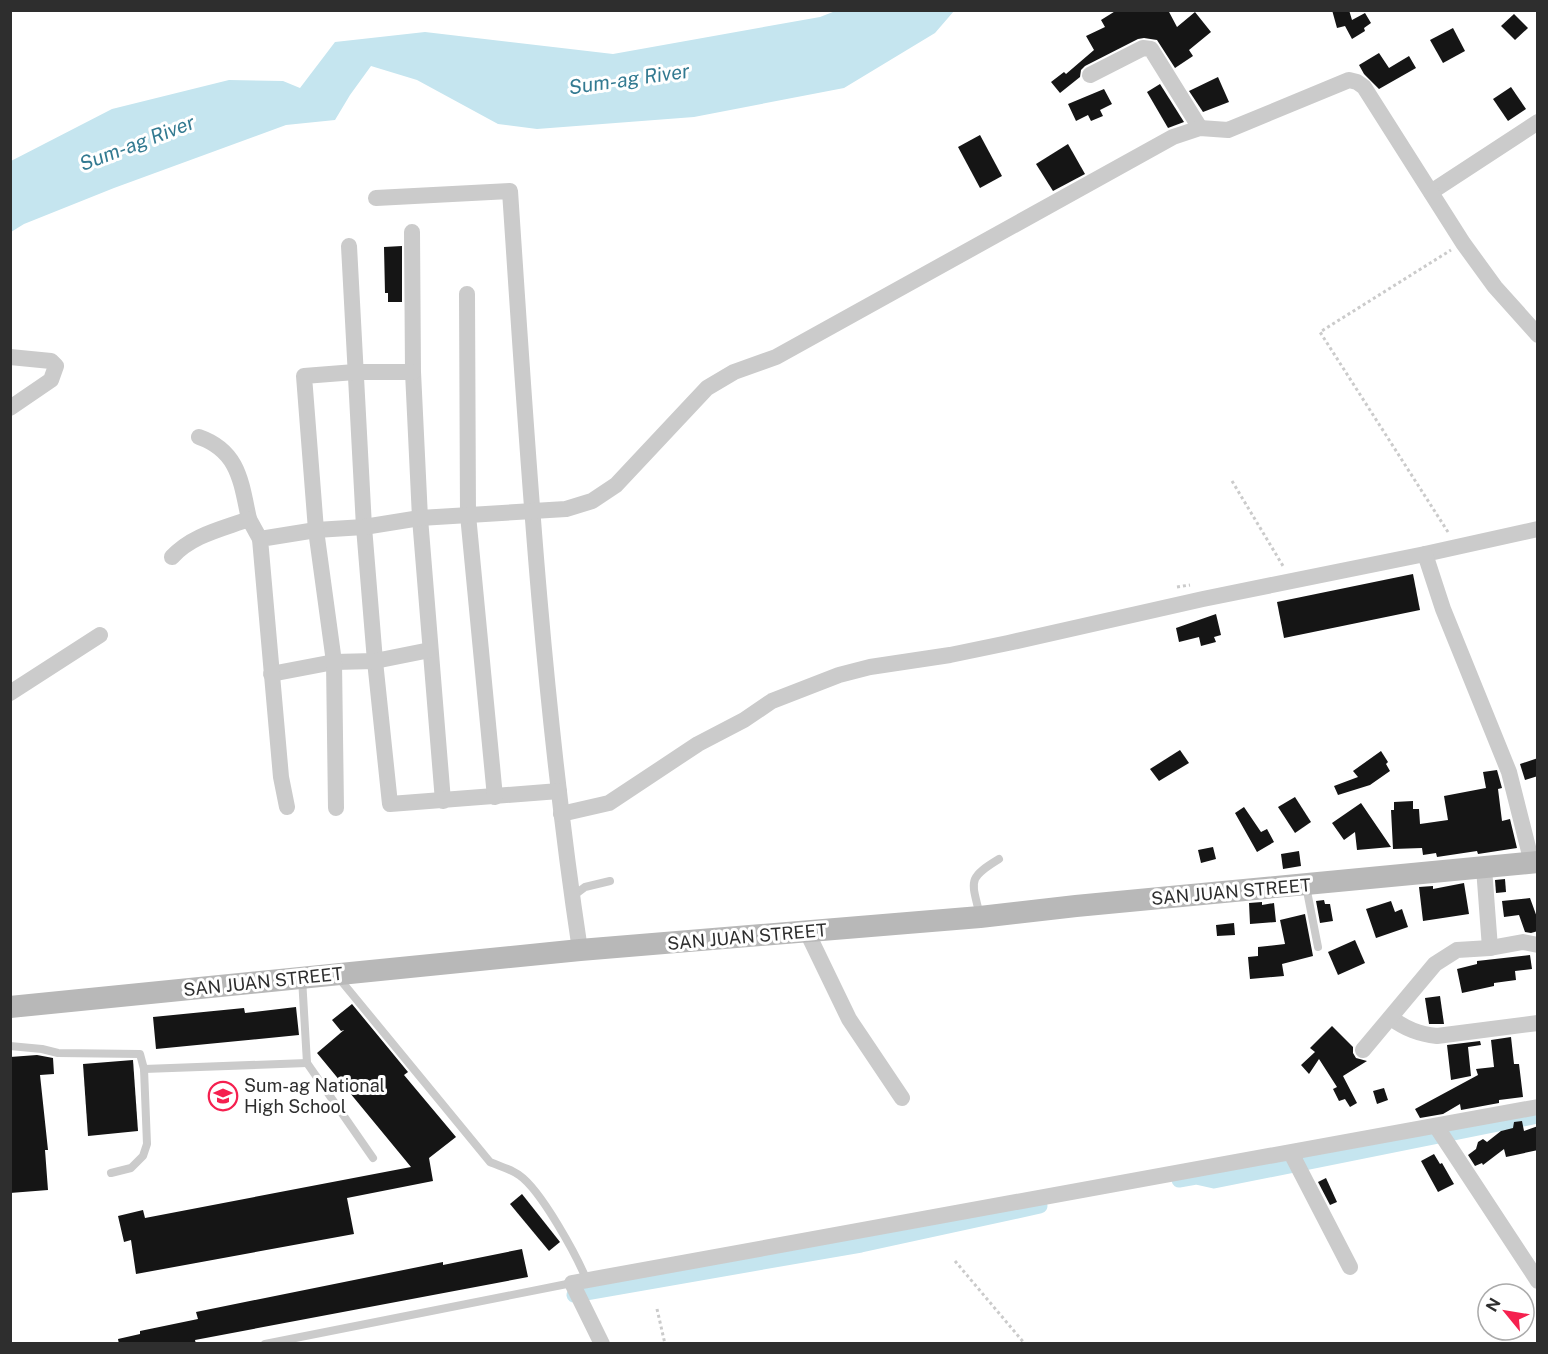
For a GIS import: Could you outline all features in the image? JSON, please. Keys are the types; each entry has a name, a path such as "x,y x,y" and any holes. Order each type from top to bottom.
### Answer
{"main road":[{"name":"SAN JUAN STREET","path":"10,1007 580,950 980,917 1535,863"}],"street":[{"path":"1090,75 1143,48 1151,49 1200,128"},
{"path":"260,538 316,530 364,527 420,518 566,508 592,501 616,485 707,388 734,372 776,357 1173,137 1200,128 1228,130 1349,80 1364,87 1462,243 1495,287 1538,335"},
{"path":"1431,192 1538,122"},
{"path":"376,198 510,191 532,510 561,814 580,950"},
{"path":"412,232 413,372 420,518 442,801"},
{"path":"349,246 364,527 390,804 559,791"},
{"path":"467,294 468,515 495,797"},
{"path":"10,357 51,361 56,366 51,380 10,408"},
{"path":"336,808 334,662 316,530 304,376 355,372 413,372"},
{"path":"199,437 223,449 234,464 241,481 249,519 260,538 281,777 287,807"},
{"path":"172,557 183,545 249,519"},
{"path":"561,814 609,803 698,744 744,720 772,701 839,675 870,667 1008,644 1203,599 1538,529"},
{"path":"1425,554 1443,609 1509,772 1535,863"},
{"path":"10,693 100,635"},
{"path":"271,674 334,662 375,661 430,650"},
{"path":"1484,868 1490,948"},
{"path":"807,932 849,1019 902,1098"},
{"path":"1363,1050 1435,964 1456,950 1490,948 1523,942 1538,945"},
{"path":"1391,1018 1405,1028 1423,1035 1538,1023"},
{"path":"602,1344 579,1289 1292,1157 1441,1133 1538,1107"},
{"path":"1441,1133 1538,1281"},
{"path":"1292,1157 1350,1267"}],"lane":[{"path":"980,917 972,883 981,870 999,860"},
{"path":"572,896 585,887 610,881"},
{"path":"1306,885 1318,947"},
{"path":"265,1344 579,1289 577,1256 533,1188 519,1175 490,1162 336,975"},
{"path":"302,978 307,1063 373,1158"},
{"path":"10,1046 42,1048 58,1053 138,1052 142,1056 148,1139 146,1149 140,1160 131,1168 111,1173"},
{"path":"144,1069 307,1063"}],"path":[{"path":"1448,532 1320,332 1462,243"},
{"path":"1232,481 1283,566"},
{"path":"956,1261 1025,1344"},
{"path":"657,1309 665,1344"}],"water":[{"name":"Sum-ag River","path":"838,10 954,11 935,33 844,88 694,117 537,129 498,124 417,80 371,66 335,120 286,125 114,188 24,224 11,232 11,161 112,109 229,80 283,81 300,88 335,42 425,32 613,54 820,17"}],"building":[{"path":"1117,10 1168,10 1177,27 1195,12 1211,32 1189,50 1193,56 1175,68 1157,40 1138,39 1085,66 1081,70 1080,77 1060,93 1051,82 1064,72 1066,74 1094,50 1086,36 1105,27 1101,20"},
{"path":"1332,10 1349,10 1352,20 1365,13 1371,23 1364,28 1365,31 1352,39 1345,26 1337,28"},
{"path":"1514,14 1528,28 1515,40 1501,26"},
{"path":"1453,28 1465,51 1443,63 1430,40"},
{"path":"1379,53 1389,68 1409,56 1416,68 1379,89 1364,74 1359,65"},
{"path":"1218,77 1229,102 1203,112 1189,91"},
{"path":"1160,84 1184,122 1168,128 1147,92"},
{"path":"1511,87 1526,109 1508,121 1493,99"},
{"path":"1104,89 1112,104 1100,110 1103,116 1091,121 1088,115 1076,121 1068,104"},
{"path":"980,135 1002,176 980,188 958,147"},
{"path":"1068,144 1085,174 1053,191 1036,164"},
{"path":"402,246 402,302 388,302 388,293 385,293 384,247"},
{"path":"1413,574 1420,610 1284,638 1277,602"},
{"path":"1216,614 1221,635 1214,637 1216,642 1201,646 1199,637 1179,642 1176,628"},
{"path":"1180,750 1189,763 1159,781 1150,769"},
{"path":"1381,751 1388,762 1386,764 1390,771 1370,785 1338,795 1334,786 1358,777 1353,771"},
{"path":"1538,758 1538,776 1525,780 1520,764"},
{"path":"1497,770 1502,788 1498,789 1502,821 1510,819 1517,848 1437,857 1436,853 1423,855 1422,848 1393,849 1391,810 1394,810 1394,802 1413,801 1413,809 1419,809 1420,824 1448,820 1444,796 1486,788 1483,772"},
{"path":"1295,797 1311,822 1295,833 1278,807"},
{"path":"1361,803 1391,847 1357,850 1355,832 1344,840 1332,823"},
{"path":"1244,807 1261,832 1267,829 1274,842 1257,852 1235,813"},
{"path":"1213,847 1216,859 1201,863 1198,850"},
{"path":"1299,851 1301,866 1283,869 1281,854"},
{"path":"1505,879 1506,892 1496,893 1495,880"},
{"path":"1464,883 1469,914 1423,921 1419,887 1433,886 1433,889"},
{"path":"1530,898 1538,920 1538,931 1531,933 1525,932 1519,915 1504,917 1502,901"},
{"path":"1324,900 1325,904 1330,904 1333,921 1320,923 1316,901"},
{"path":"1391,901 1395,912 1402,909 1408,927 1376,938 1366,909"},
{"path":"1262,902 1262,905 1274,903 1276,922 1250,924 1249,903"},
{"path":"1305,914 1313,956 1282,964 1284,976 1250,979 1248,957 1258,956 1258,947 1285,944 1280,920"},
{"path":"1234,923 1235,935 1217,936 1216,925"},
{"path":"1355,940 1365,963 1338,975 1328,952"},
{"path":"1530,955 1532,969 1515,971 1516,980 1494,983 1494,986 1462,993 1457,969 1477,964 1477,961"},
{"path":"1440,996 1444,1024 1429,1024 1425,998"},
{"path":"352,1004 408,1072 404,1075 456,1137 429,1158 433,1181 347,1198 354,1234 136,1274 131,1240 124,1242 118,1216 143,1210 145,1218 411,1167 317,1053 344,1030 341,1031 332,1020"},
{"path":"296,1007 299,1035 156,1049 153,1017 244,1008 245,1013"},
{"path":"1332,1026 1353,1047 1356,1058 1367,1061 1343,1076 1357,1103 1350,1107 1345,1099 1339,1101 1333,1089 1337,1087 1319,1059 1309,1074 1301,1065 1315,1052 1310,1048"},
{"path":"1511,1037 1514,1064 1519,1064 1523,1097 1499,1100 1499,1103 1461,1110 1460,1104 1443,1114 1420,1118 1415,1109 1478,1075 1476,1069 1494,1067 1491,1040"},
{"path":"1480,1041 1481,1045 1468,1047 1471,1076 1451,1080 1447,1045"},
{"path":"37,1055 53,1058 54,1074 40,1075 48,1150 45,1150 48,1190 10,1193 10,1057"},
{"path":"133,1060 138,1131 88,1136 83,1064"},
{"path":"1384,1088 1388,1100 1377,1104 1373,1091"},
{"path":"1522,1121 1524,1131 1538,1126 1538,1150 1506,1157 1504,1149 1483,1165 1482,1163 1475,1166 1468,1155 1476,1149 1478,1142 1483,1139 1487,1142 1501,1131 1513,1128 1514,1122"},
{"path":"1434,1154 1454,1184 1438,1192 1421,1161"},
{"path":"1326,1178 1337,1202 1330,1205 1318,1182"},
{"path":"522,1194 560,1242 549,1251 510,1204"},
{"path":"522,1249 528,1277 195,1340 196,1344 119,1344 118,1339 140,1334 140,1331 198,1319 196,1312 443,1262 443,1265"}],"waterway":[{"path":"1179,1180 1196,1177 1214,1181 1538,1116"},
{"path":"574,1295 861,1245 1040,1206"}],"place":[{"name":"Sum-ag National High School","path":"223,1096"}]}
